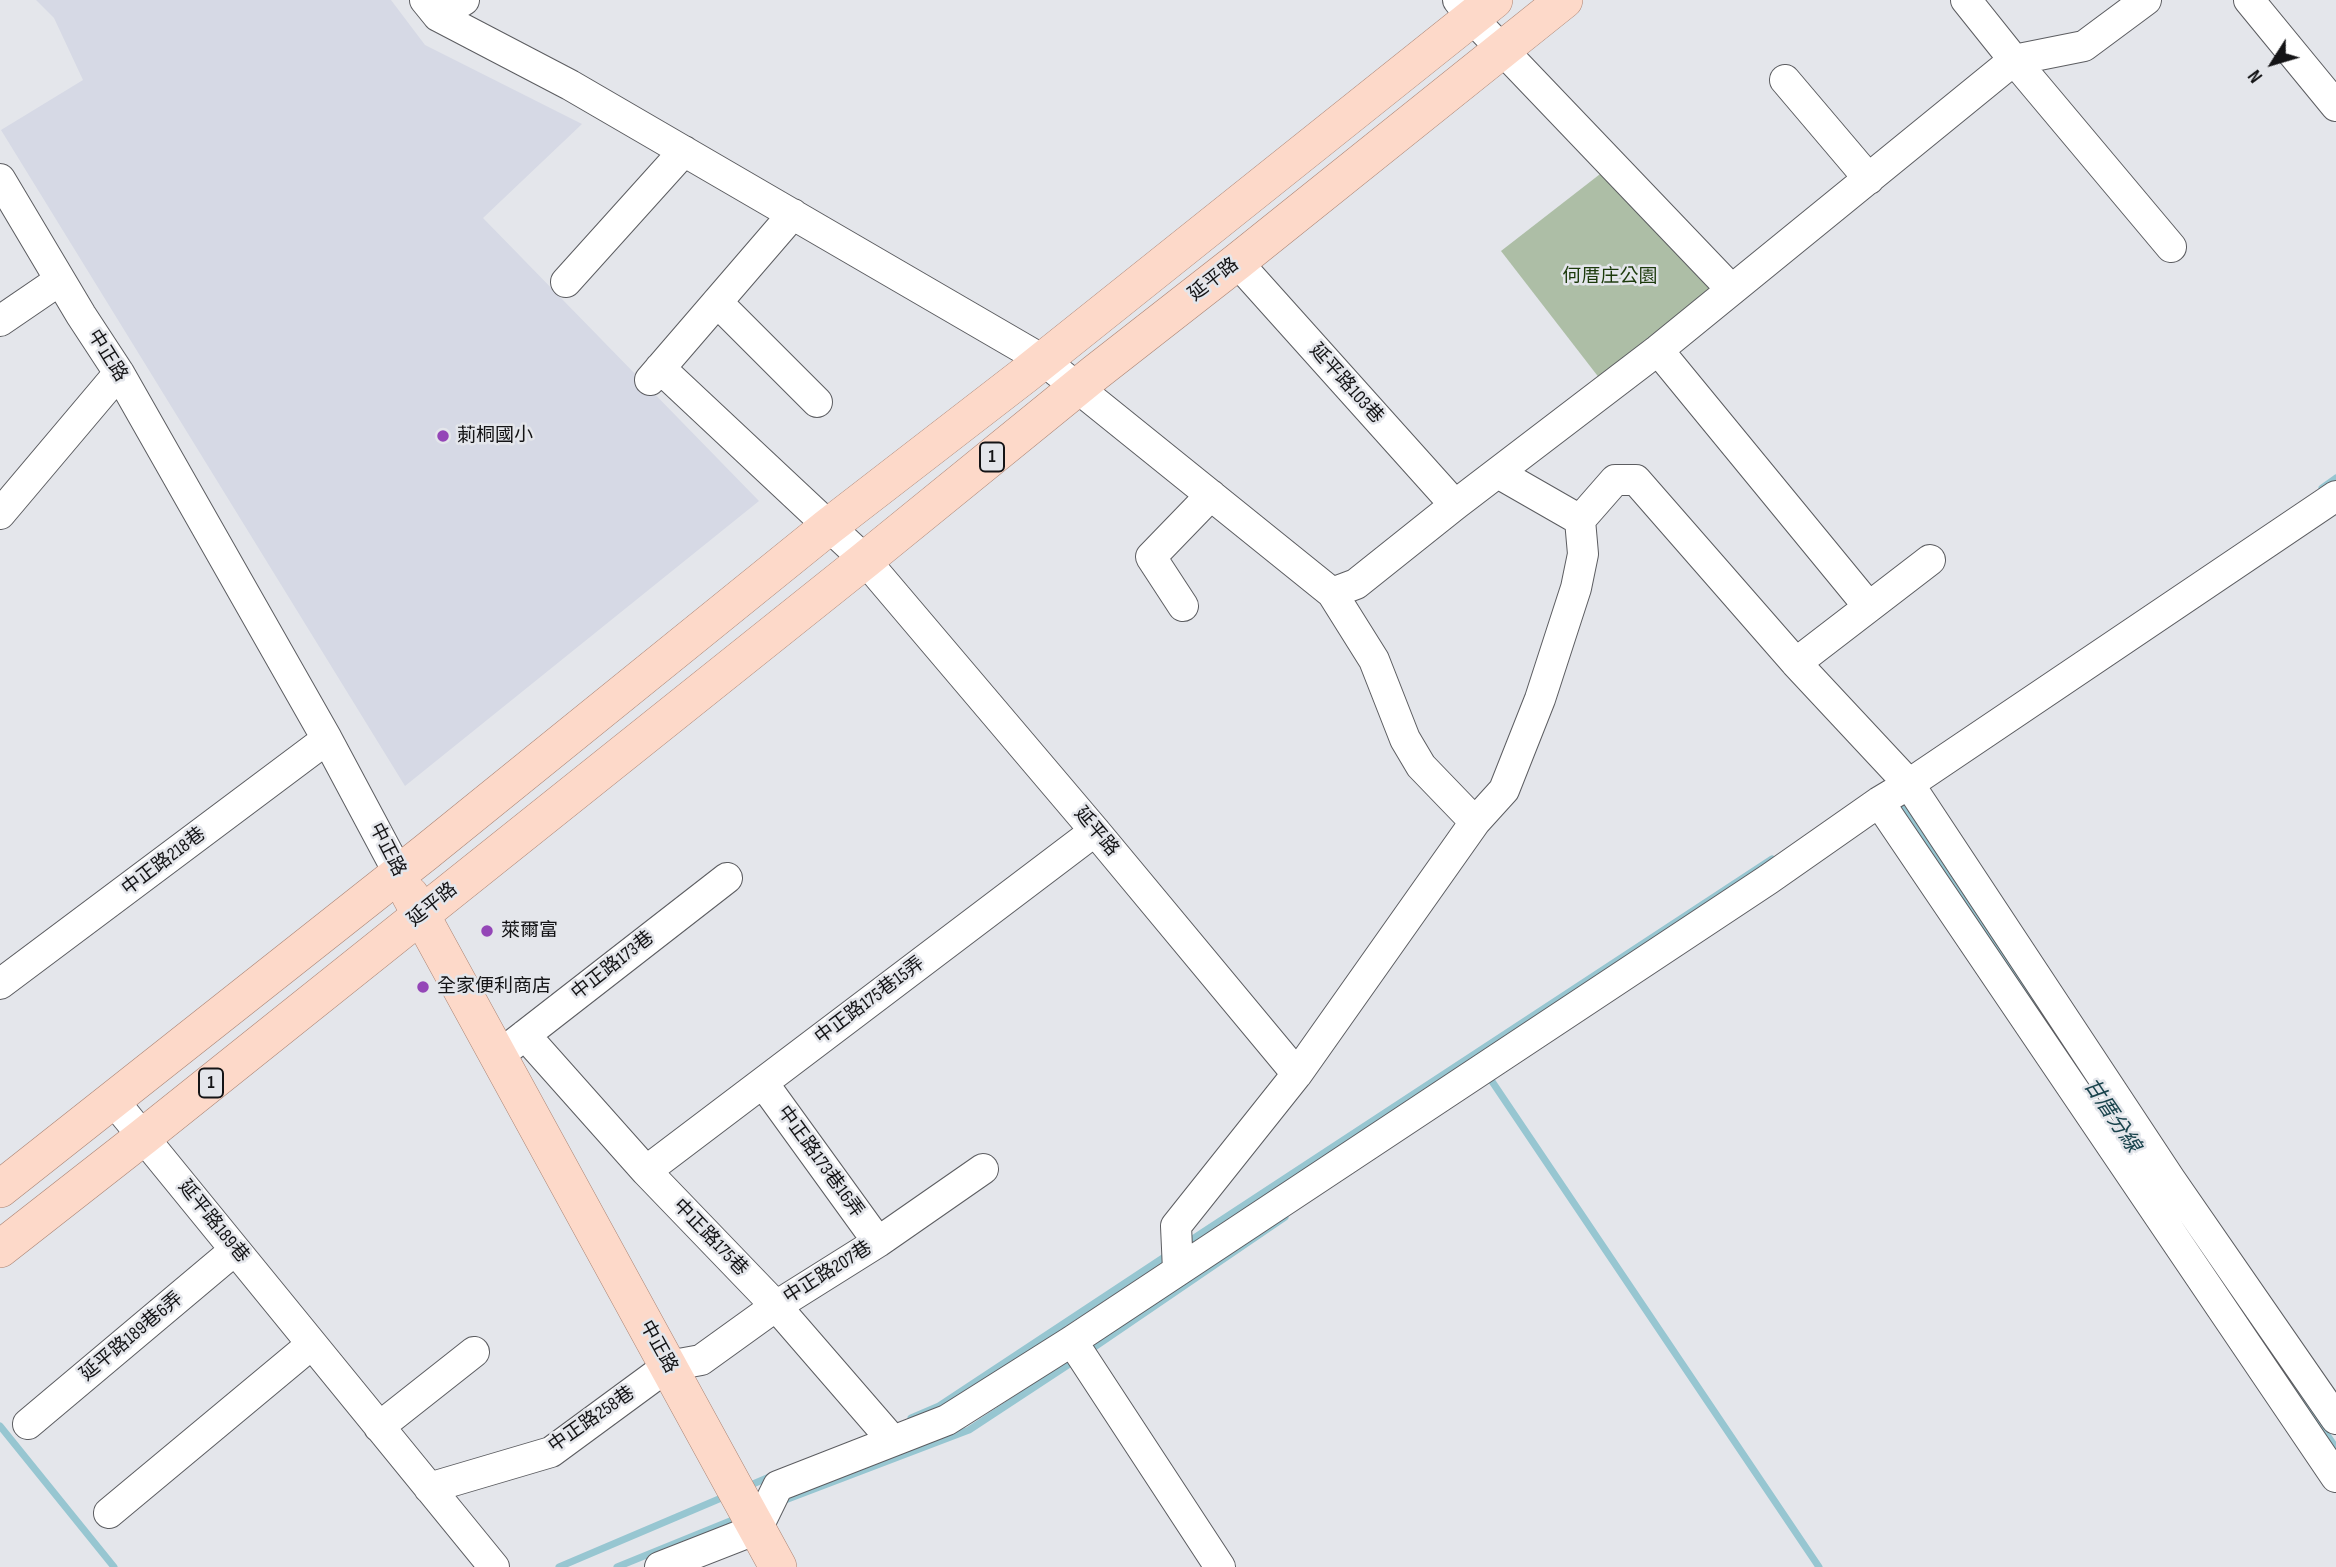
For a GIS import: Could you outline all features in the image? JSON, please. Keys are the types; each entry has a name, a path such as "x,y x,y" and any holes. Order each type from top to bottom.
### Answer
{"main road":[{"name":"延平路","path":"1,1247 143,1137 1564,0"},
{"name":"1","path":"0,1189 828,527 1044,360 1474,6"},
{"name":"中正路","path":"398,872 421,915 512,1045 668,1366 778,1567"}],"street":[{"path":"431,8 464,0"},
{"path":"1966,0 2171,247"},
{"path":"1332,593 1356,584 1658,350 2014,60 2084,46 2146,0"},
{"path":"2249,0 2336,107"},
{"path":"1474,6 1502,50 1732,290"},
{"path":"431,8 570,85 1044,360 1332,593 1374,660 1405,738 1421,766 1475,822"},
{"path":"1785,80 1869,179"},
{"path":"566,282 684,151"},
{"name":"中正路","path":"0,179 60,281 119,373 327,739 398,872"},
{"path":"793,214 717,302 817,402"},
{"name":"延平路103巷","path":"1237,262 1455,505"},
{"path":"0,321 60,281"},
{"name":"延平路","path":"717,302 655,374 865,560 1096,831 1297,1074"},
{"path":"1658,350 1869,607"},
{"path":"0,514 119,373"},
{"path":"1498,473 1580,520"},
{"path":"1178,1270 1176,1226 1297,1074 1475,822 1504,790 1540,699 1576,588 1583,554 1580,520 1615,480 1636,480 1796,663 1909,785 2170,1179 2336,1419"},
{"path":"1183,606 1151,557 1211,495"},
{"path":"660,1567 757,1529 778,1486 947,1420 1072,1341 1769,879 2336,496"},
{"path":"1796,663 1930,560"},
{"name":"中正路218巷","path":"0,984 327,739"},
{"path":"1880,802 2336,1477"},
{"name":"中正路175巷15弄","path":"646,1171 1096,831"},
{"name":"中正路173巷","path":"512,1045 727,877"},
{"name":"中正路175巷","path":"512,1045 646,1171 776,1306 893,1441"},
{"name":"中正路173巷16弄","path":"763,1083 878,1241"},
{"name":"延平路189巷","path":"113,1100 494,1567"},
{"name":"中正路207巷","path":"668,1366 701,1360 776,1306 983,1169"},
{"name":"延平路189巷6弄","path":"29,1424 235,1250"},
{"path":"1072,1341 1220,1567"},
{"path":"109,1513 312,1345"},
{"path":"379,1427 474,1352"},
{"name":"中正路258巷","path":"429,1488 551,1452 668,1366"}],"shaded area":[{"name":"莿桐國小","path":"36,0 391,0 425,45 582,124 483,218 759,501 405,786 1,130 83,80 54,18"}],"green space":[{"name":"何厝庄公園","path":"1604,171 1716,284 1600,379 1501,251"}],"waterway":[{"path":"2322,488 2336,478"},
{"name":"甘厝分線","path":"1897,800 2104,1106"},
{"path":"1185,1244 1772,859"},
{"path":"1487,1074 1819,1567"},
{"path":"1087,1352 1285,1217"},
{"path":"911,1418 939,1406 1169,1254"},
{"name":"甘厝分線","path":"2225,1284 2336,1448"},
{"path":"780,1502 969,1430 1077,1359"},
{"path":"0,1426 114,1567"},
{"path":"746,1487 774,1475"},
{"path":"559,1567 726,1496"},
{"path":"617,1567 740,1517"}],"place":[{"name":"莿桐國小","path":"443,436"},
{"name":"萊爾富","path":"487,931"},
{"name":"全家便利商店","path":"423,987"}]}
